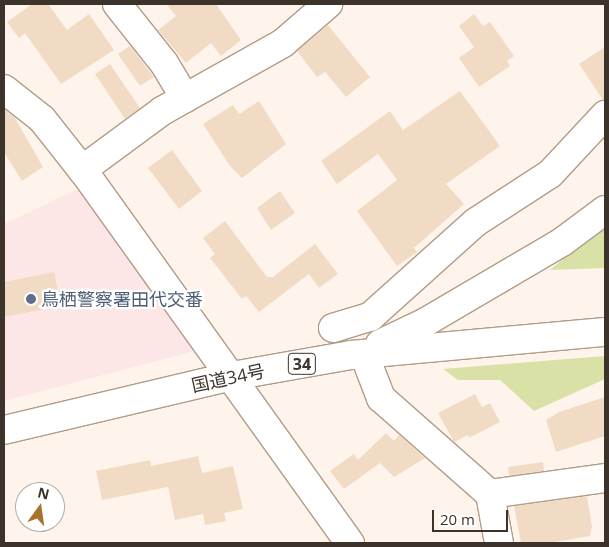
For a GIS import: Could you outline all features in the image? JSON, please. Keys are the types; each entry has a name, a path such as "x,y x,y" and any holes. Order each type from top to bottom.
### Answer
{"main road":[{"path":"117,4 164,63 185,98"},
{"path":"82,170 185,98 283,43 328,4"},
{"path":"4,89 42,119 82,170 232,376 350,543"},
{"path":"333,328 370,317 476,222 550,174 605,116"},
{"path":"499,543 490,494 381,398 358,354 394,339 424,323 562,242 605,210"},
{"name":"国道34号","path":"4,430 232,376 358,354 605,332"},
{"path":"490,494 605,478"}],"shaded area":[{"path":"80,188 202,349 4,401 4,224"}],"green space":[{"path":"605,224 605,268 550,270"},
{"path":"605,356 605,379 534,411 500,380 458,380 443,369"}],"building":[{"path":"32,4 48,4 67,30 89,14 114,50 61,84 25,33 19,38 7,22"},
{"path":"166,4 216,4 241,40 221,56 211,43 186,63 158,30 176,16"},
{"path":"474,14 483,26 490,22 514,56 507,61 510,66 479,87 459,58 474,47 459,26"},
{"path":"328,25 370,77 346,97 325,72 317,77 297,51"},
{"path":"130,46 154,77 140,86 118,54"},
{"path":"605,47 605,100 603,100 579,64"},
{"path":"110,64 140,108 125,119 95,74"},
{"path":"460,91 500,146 446,184 464,204 414,248 417,252 397,266 357,211 397,180 378,154 337,184 321,161 390,111 403,130"},
{"path":"259,101 286,144 242,178 230,166 203,124 233,105 239,114"},
{"path":"4,109 15,118 43,167 22,181 4,152"},
{"path":"172,150 202,191 179,209 148,168"},
{"path":"280,191 295,213 271,230 257,208"},
{"path":"225,221 267,277 273,277 315,244 338,274 319,288 309,274 259,312 246,296 242,299 210,258 215,254 203,238"},
{"path":"54,272 61,306 4,317 4,282"},
{"path":"475,394 482,407 490,403 500,422 469,438 468,435 454,442 438,413"},
{"path":"605,397 605,436 556,452 546,420 559,412"},
{"path":"386,433 394,441 399,435 425,458 394,477 380,463 344,489 330,471 354,454 358,460"},
{"path":"198,456 202,473 233,466 243,509 224,513 226,521 205,525 203,514 175,520 168,487 102,500 96,471 150,460 151,466"},
{"path":"543,462 544,471 509,476 508,467"},
{"path":"587,496 592,527 590,536 549,543 521,543 514,506"}],"place":[{"name":"鳥栖警察署田代交番","path":"31,299"}]}
